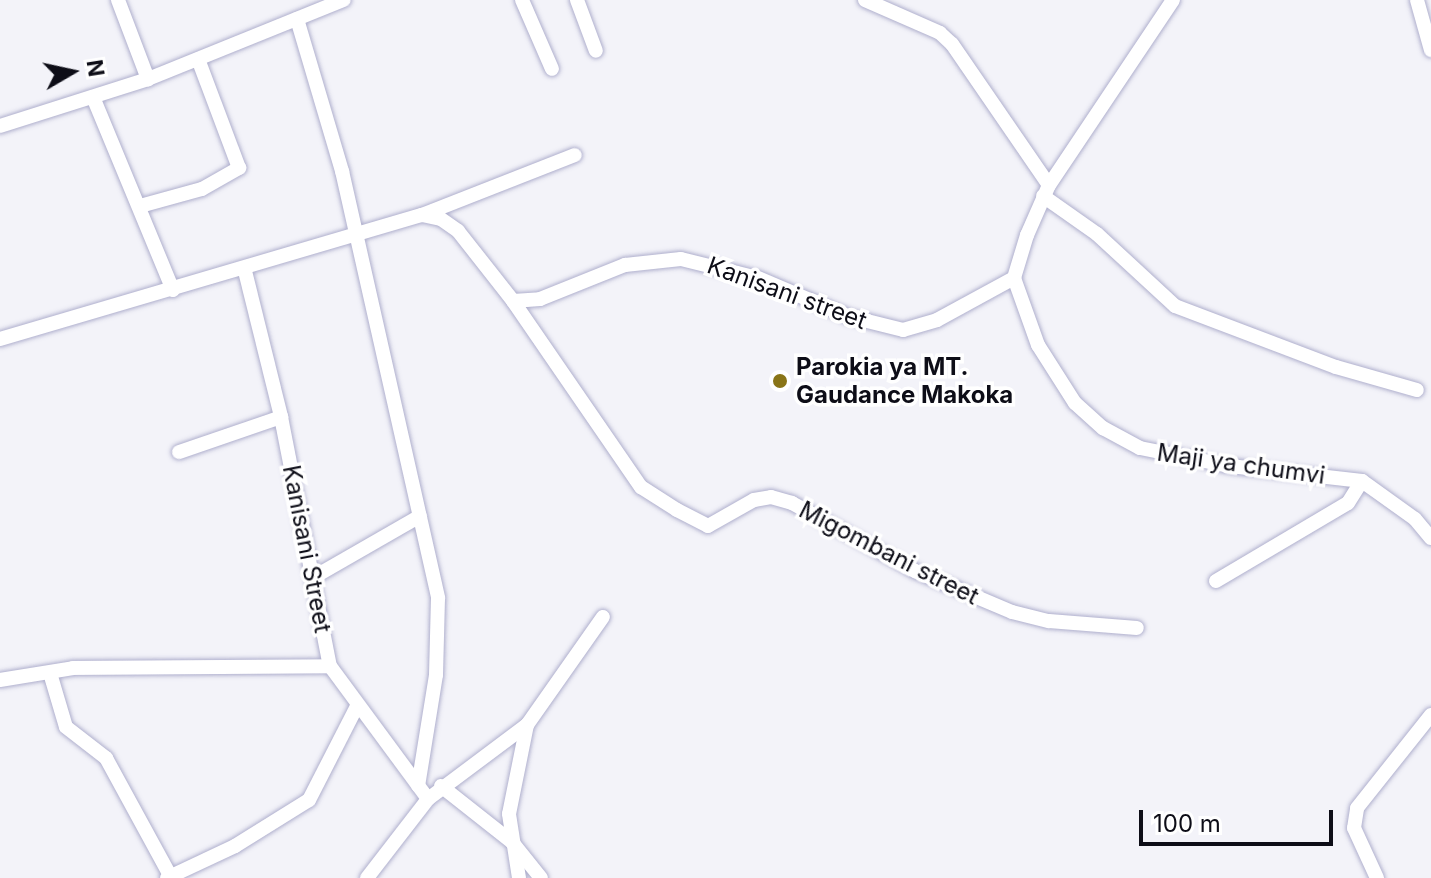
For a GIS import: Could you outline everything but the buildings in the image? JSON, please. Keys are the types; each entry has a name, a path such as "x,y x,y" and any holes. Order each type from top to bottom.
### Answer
{"street":[{"path":"118,0 148,79"},
{"path":"0,126 148,79 344,0"},
{"path":"522,0 552,69"},
{"path":"577,0 596,51"},
{"path":"865,0 940,33 952,44 1046,190 1175,306 1336,367 1417,390"},
{"path":"1014,278 1046,190 1173,0"},
{"path":"1422,6 1431,50"},
{"path":"297,19 356,234 420,516 441,628 418,786"},
{"path":"140,206 202,189 239,168 198,59"},
{"path":"93,97 173,290"},
{"path":"0,339 245,271 422,215 575,155"},
{"path":"422,215 441,219 458,231 513,301"},
{"name":"Kanisani street","path":"513,301 540,299 625,265 681,259 758,278 847,316 903,330 937,320 1014,278"},
{"name":"Kanisani Street","path":"245,271 281,417 330,666 428,799"},
{"name":"Maji ya chumvi","path":"1014,278 1038,345 1075,403 1103,428 1140,448 1230,466 1362,481 1405,511 1431,538"},
{"name":"Migombani street","path":"513,301 641,487 677,510 708,526 754,500 771,497 792,503 915,571 1012,612 1049,621 1137,628"},
{"path":"179,452 281,417"},
{"path":"1216,581 1348,503 1362,481"},
{"path":"314,577 420,516"},
{"path":"367,878 441,786 527,725 603,617"},
{"path":"0,680 73,668 330,666"},
{"path":"50,673 71,735 106,758 169,877 235,846 309,800 357,706"},
{"path":"1377,878 1354,828 1357,808 1431,715"},
{"path":"519,878 509,814 527,725"},
{"path":"441,786 512,842 541,878"}],"place":[{"name":"Parokia ya MT. Gaudance Makoka","path":"780,381"}]}
